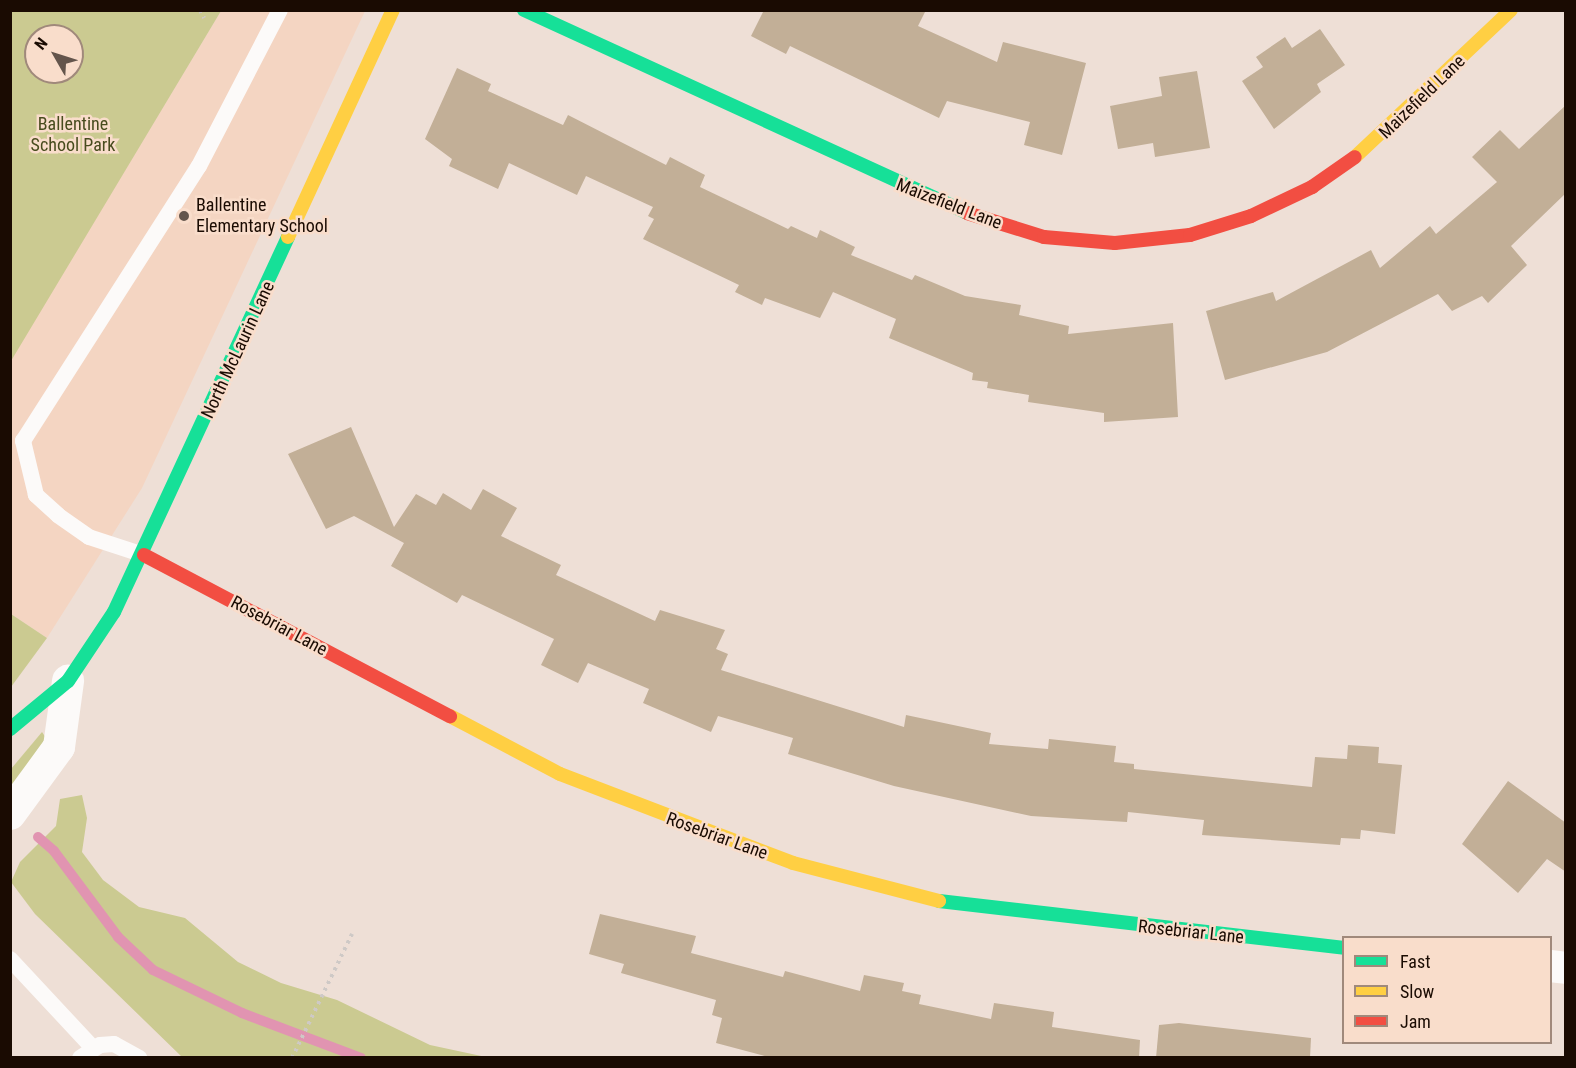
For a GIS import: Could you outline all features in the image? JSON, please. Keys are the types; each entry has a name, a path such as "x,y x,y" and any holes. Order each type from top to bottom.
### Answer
{"street":[{"name":"North McLaurin Lane","path":"10,729 68,681 144,555 393,10"},
{"name":"Maizefield Lane","path":"524,10 979,219 1044,237 1115,243 1190,235 1251,216 1312,187 1370,147 1511,10"},
{"name":"Rosebriar Lane","path":"144,555 560,774 793,863 938,900 1342,948"},
{"name":"North McLaurin Lane","path":"10,814 59,747 68,681"}],"lane":[{"path":"144,555 89,537 36,495 22,441 200,166 280,10"},
{"path":"10,959 86,1053 114,1044 139,1058"}],"path":[{"path":"200,10 204,18"},
{"path":"292,1058 352,934"}],"shaded area":[{"name":"Ballentine Elementary School","path":"221,11 365,11 142,488 47,638 11,614 10,361"}],"green space":[{"name":"Ballentine School Park","path":"10,11 221,11 11,361"},
{"path":"11,614 47,638 11,687"},
{"path":"42,732 46,738 11,788 11,769"},
{"path":"82,795 87,818 82,852 103,880 139,907 185,918 238,962 281,983 337,1000 430,1045 486,1057 182,1057 35,914 11,882 20,862 56,826 60,799"}],"building":[{"path":"764,10 926,10 918,26 997,62 1003,42 1086,63 1062,155 1024,145 1030,122 947,101 939,118 790,46 786,54 751,36"},
{"path":"1320,29 1345,65 1317,84 1321,92 1274,129 1242,81 1263,67 1256,57 1285,37 1292,48"},
{"path":"457,68 491,84 488,91 563,125 568,115 666,165 670,157 705,175 700,187 788,229 791,226 817,238 820,230 855,247 851,255 912,280 915,275 965,296 1021,305 1019,315 1069,326 1068,334 1173,323 1178,417 1104,422 1104,413 1028,402 1029,395 987,388 988,382 972,380 973,373 889,338 896,319 833,292 820,318 765,298 762,305 735,292 739,285 643,239 654,219 648,216 653,207 586,176 577,195 509,163 498,189 449,166 452,159 425,139"},
{"path":"1197,71 1210,148 1155,157 1153,143 1118,149 1110,106 1162,96 1159,77"},
{"path":"1566,105 1566,193 1511,246 1527,265 1488,303 1482,296 1452,311 1438,294 1327,352 1225,380 1206,311 1273,292 1276,301 1371,250 1380,268 1430,226 1436,234 1497,182 1472,157 1500,130 1519,149"},
{"path":"351,427 394,527 416,494 436,505 443,493 471,510 483,489 517,508 501,536 561,565 556,575 655,621 660,610 725,630 716,649 728,654 721,670 904,727 906,715 991,733 989,744 1048,749 1049,739 1116,746 1114,762 1134,764 1134,769 1312,787 1315,757 1347,759 1348,745 1379,747 1378,763 1402,765 1395,834 1361,830 1360,839 1341,838 1340,845 1202,835 1204,820 1128,812 1127,822 1031,816 894,786 788,754 793,738 718,716 711,732 643,703 649,689 588,663 578,683 541,665 554,639 462,595 457,603 391,566 404,543 354,516 326,529 288,454"},
{"path":"1508,781 1566,823 1566,872 1547,859 1518,893 1462,844"},
{"path":"600,914 696,936 691,953 783,977 785,971 860,991 864,975 904,983 902,991 921,995 919,1004 991,1019 994,1003 1054,1012 1052,1027 1140,1040 1139,1058 772,1058 716,1043 722,1018 712,1015 716,1000 621,973 624,964 589,954"},
{"path":"1179,1023 1311,1038 1310,1058 1156,1058 1159,1025"}],"waterway":[{"path":"38,837 54,851 118,937 153,970 242,1013 361,1058"}],"traffic: fast":[{"path":"524,10 967,213"},
{"path":"10,729 68,681 114,612 288,237"},
{"path":"939,901 1342,948"}],"traffic: slow":[{"path":"288,237 393,10"},
{"path":"1355,157 1511,10"},
{"path":"450,716 560,774 793,863 939,901"}],"traffic: jam":[{"path":"967,213 1044,237 1115,243 1190,235 1251,216 1312,187 1355,157"},
{"path":"144,555 450,716"}],"place":[{"name":"Ballentine Elementary School","path":"184,216"}]}
